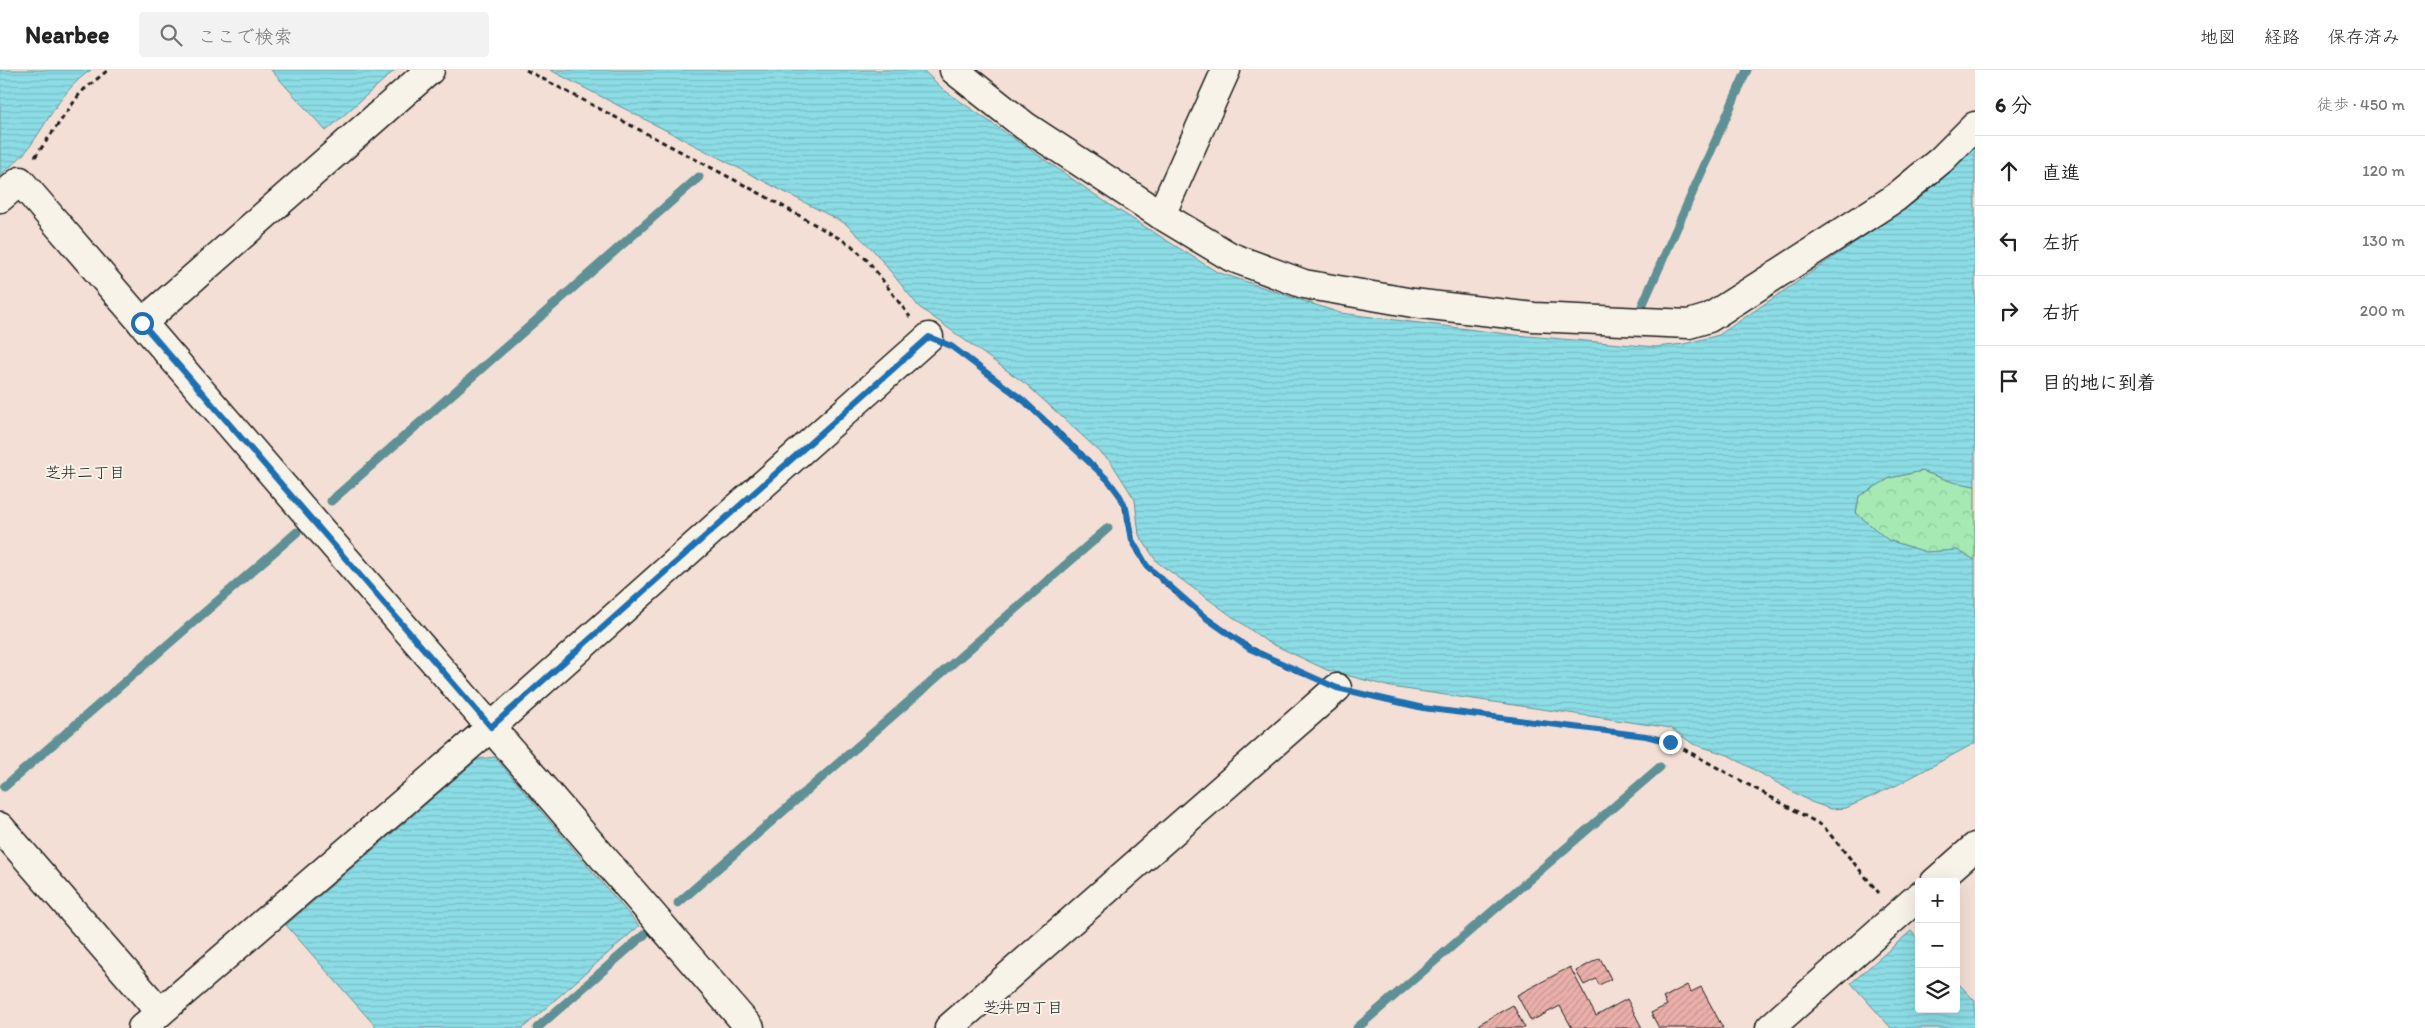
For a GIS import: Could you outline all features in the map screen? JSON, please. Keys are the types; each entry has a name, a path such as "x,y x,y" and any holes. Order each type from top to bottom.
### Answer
{"street":[{"path":"142,323 430,70"},
{"path":"954,70 1025,126 1162,215 1231,257 1304,284 1413,303 1534,317 1689,324 1709,318 1895,198 1941,160 1975,126"},
{"path":"1162,215 1226,70"},
{"path":"10,190 142,323 750,1028"},
{"path":"0,827 151,1020 491,727 929,337"},
{"path":"949,1028 1337,688"},
{"path":"1940,878 1975,847"},
{"path":"1770,1028 1915,899"}],"path":[{"path":"10,190 81,92 108,70"},
{"path":"526,70 763,195 851,245 869,262 913,320 929,337 951,346 1023,400 1108,480 1126,508 1132,540 1147,566 1166,585 1206,618 1250,649 1337,688 1423,708 1646,736 1670,742 1823,826 1897,915"}],"green space":[{"path":"1922,471 1953,482 1975,486 1975,560 1957,550 1926,552 1888,540 1856,513 1859,496 1890,478"}],"water":[{"path":"0,70 91,70 72,87 56,106 28,149 0,176"},
{"path":"271,70 395,70 326,131"},
{"path":"550,70 923,70 944,90 1107,203 1217,272 1340,313 1515,335 1656,347 1684,344 1719,335 1923,196 1975,145 1975,486 1953,482 1922,471 1890,478 1859,496 1856,513 1888,540 1926,552 1957,550 1975,560 1975,743 1897,785 1846,808 1831,809 1811,802 1728,755 1693,744 1671,728 1391,687 1327,670 1266,641 1157,562 1139,535 1135,500 1111,462 1027,385 919,307 874,251 846,224"},
{"path":"495,757 639,926 523,1028 377,1028 286,925 478,759"},
{"path":"1911,931 1915,936 1915,1013 1960,1013 1960,985 1975,1001 1975,1028 1891,1028 1851,983"}],"building":[{"path":"1600,958 1611,979 1599,985 1596,979 1584,985 1576,971"},
{"path":"1570,967 1596,1016 1627,999 1642,1028 1572,1028 1560,1006 1531,1021 1517,995"},
{"path":"1687,985 1691,992 1701,987 1723,1028 1659,1028 1651,1013 1667,1005 1663,998"},
{"path":"1513,1005 1525,1028 1481,1028 1479,1024"}],"waterway":[{"path":"1642,306 1747,70"},
{"path":"331,501 699,177"},
{"path":"678,903 1108,528"},
{"path":"4,787 297,532"},
{"path":"1357,1028 1660,767"},
{"path":"537,1028 645,934"}],"district":[{"name":"芝井二丁目","path":"85,472"},
{"name":"芝井四丁目","path":"1023,1007"}],"route":[{"path":"142,323 491,727 929,337 951,346 1023,400 1108,480 1126,508 1132,540 1147,566 1166,585 1206,618 1250,649 1299,673 1337,688 1423,708 1646,736 1670,742"}]}
